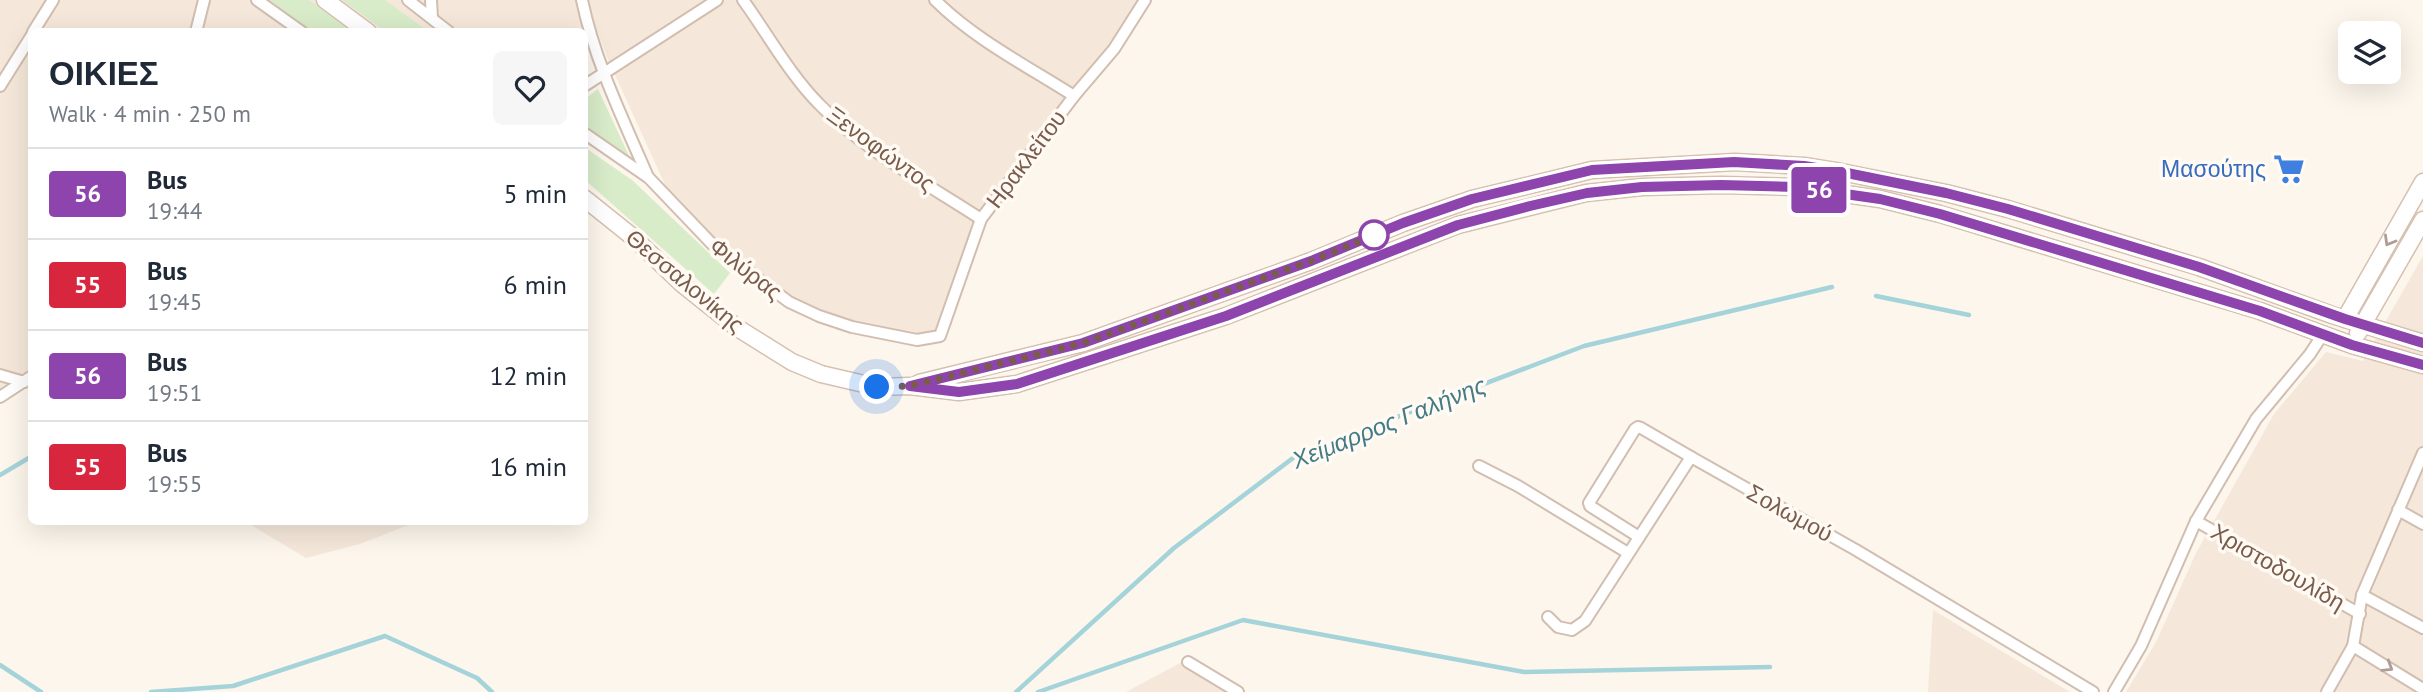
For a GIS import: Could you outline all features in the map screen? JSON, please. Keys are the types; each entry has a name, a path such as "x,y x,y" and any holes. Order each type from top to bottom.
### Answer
{"main road":[{"path":"325,0 363,28"},
{"name":"Θεσσαλονίκης","path":"910,386 1083,343 1311,261 1403,223 1472,199 1592,170 1734,162 1804,166 1946,193 2019,212 2199,267 2338,317 2423,343"},
{"path":"2323,334 2338,317 2423,182"},
{"name":"Θεσσαλονίκης","path":"588,201 634,238 709,307 792,362 821,374 877,387 910,386 959,392 1017,384 1226,316 1458,225 1587,193 1721,185 1796,187 1880,199 1983,225 2260,311 2352,345 2423,365"},
{"path":"2352,345 2423,220"}],"street":[{"path":"35,28 53,0"},
{"path":"197,28 204,0"},
{"path":"257,0 296,28"},
{"path":"408,0 444,28"},
{"path":"431,0 432,18"},
{"path":"582,0 604,73 649,178"},
{"path":"588,83 717,0"},
{"name":"Ξενοφώντος","path":"743,0 802,83 832,117 883,155 981,219"},
{"path":"934,0 970,29 1074,96"},
{"name":"Ηρακλείτου","path":"940,336 981,219 1074,96 1114,50 1145,0"},
{"path":"0,86 28,40"},
{"name":"Φιλύρας","path":"588,137 649,178 712,243 789,302 852,327 917,340 940,336"},
{"path":"2114,692 2141,646 2196,521 2256,419 2310,354 2323,334"},
{"path":"0,375 28,379"},
{"path":"0,397 28,379"},
{"name":"Σολωμού","path":"1639,537 1589,503 1638,427 1856,550 2093,692"},
{"path":"2327,692 2353,646 2362,595 2423,453"},
{"path":"1548,617 1558,626 1572,630 1585,621 1691,457"},
{"path":"1479,466 1518,486 1628,552"},
{"path":"2398,510 2423,524"},
{"name":"Χριστοδουλίδη","path":"2196,521 2360,614"},
{"path":"2362,595 2423,628"},
{"path":"2353,646 2423,689"},
{"path":"1188,662 1238,692"}],"shaded area":[{"path":"0,0 1145,0 981,219 940,336 913,341 845,331 789,307 700,226 667,189 595,25 587,28 28,28 28,378 0,397"},
{"path":"2423,256 2423,692 2126,692 2156,642 2196,553 2274,414 2326,352 2363,361"},
{"path":"251,525 408,525 360,544 306,558"},
{"path":"1933,610 2070,692 1928,692"},
{"path":"1182,662 1232,692 1126,692"}],"green space":[{"path":"267,0 309,0 348,28 307,28"},
{"path":"342,0 385,0 424,28 381,28"},
{"path":"598,89 630,158 588,128 588,97"},
{"path":"588,150 632,180 730,273 714,294 588,183"}],"waterway":[{"name":"Χείμαρρος Γαλήνης","path":"1016,692 1174,548 1297,455 1584,346 1832,287"},
{"path":"1876,296 1969,315"},
{"path":"0,475 28,458"},
{"name":"Χείμαρρος Γαλήνης","path":"1038,692 1243,620 1524,672 1770,667"},
{"name":"Χείμαρρος Γαλήνης","path":"151,692 233,686 385,636 477,678 492,692"},
{"name":"Χείμαρρος Γαλήνης","path":"0,665 41,692"}],"bus line":[{"name":"56","path":"2423,343 2345,319 2199,267 2008,209 1889,180 1804,166 1734,162 1592,170 1472,199 1403,223 1311,261 1083,343 910,386 959,392 1017,384 1226,316 1458,225 1530,206 1587,193 1642,187 1721,185 1796,187 1880,199 1983,225 2260,311 2352,345 2423,365"}],"place":[{"name":"Μασούτης","path":"2289,169"}],"route":[{"path":"877,387 910,386 1083,343 1311,261 1380,233 1374,235"}]}
